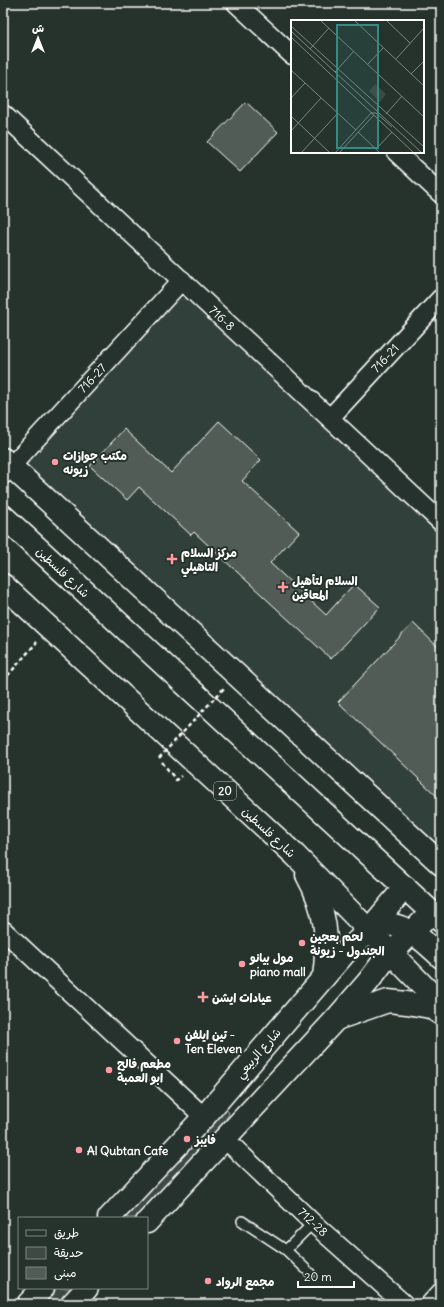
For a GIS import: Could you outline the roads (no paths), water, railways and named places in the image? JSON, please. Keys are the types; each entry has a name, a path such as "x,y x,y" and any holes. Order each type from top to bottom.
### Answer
{"main road":[{"path":"6,467 441,864"},
{"name":"شارع فلسطين","path":"3,516 436,917"},
{"name":"شارع فلسطين","path":"3,585 295,855 441,1004"},
{"path":"295,855 314,888 323,914 327,957 324,977"},
{"name":"شارع الربيعي","path":"110,1217 204,1117 344,954 369,930 405,887"},
{"path":"148,1221 336,1018 391,953 411,933 436,917"},
{"path":"369,930 376,925 393,924 411,933 427,944 441,957"},
{"path":"336,1018 388,1001 430,1007 441,1014"},
{"path":"28,1304 42,1289"},
{"path":"72,1304 86,1289"}],"street":[{"path":"236,3 291,54"},
{"name":"716-8","path":"3,114 441,522"},
{"path":"397,153 441,194"},
{"name":"716-27","path":"6,467 182,280"},
{"name":"716-21","path":"330,418 441,298"},
{"path":"6,938 204,1117"},
{"name":"712-28","path":"224,1138 313,1223 404,1304"},
{"path":"430,1304 441,1292"}],"lane":[{"path":"242,1221 286,1250 310,1273"},
{"path":"286,1250 313,1223"}],"place":[{"name":"مكتب جوازات زيونه","path":"55,462"},
{"name":"مركز السلام التاهيلي","path":"172,559"},
{"name":"السلام لتأهيل المعاقين","path":"283,587"},
{"name":"لحم بعجين الجندول - زيونة","path":"302,943"},
{"name":"مول بيانو piano mall","path":"242,964"},
{"name":"عيادات ايشن","path":"203,997"},
{"name":"تين ايلفن - Ten Eleven","path":"177,1041"},
{"name":"مطعم فالح ابو العمبة","path":"109,1070"},
{"name":"فايبز","path":"187,1139"},
{"name":"Al Qubtan Cafe","path":"79,1150"},
{"name":"مجمع الرواد","path":"208,1281"}]}
